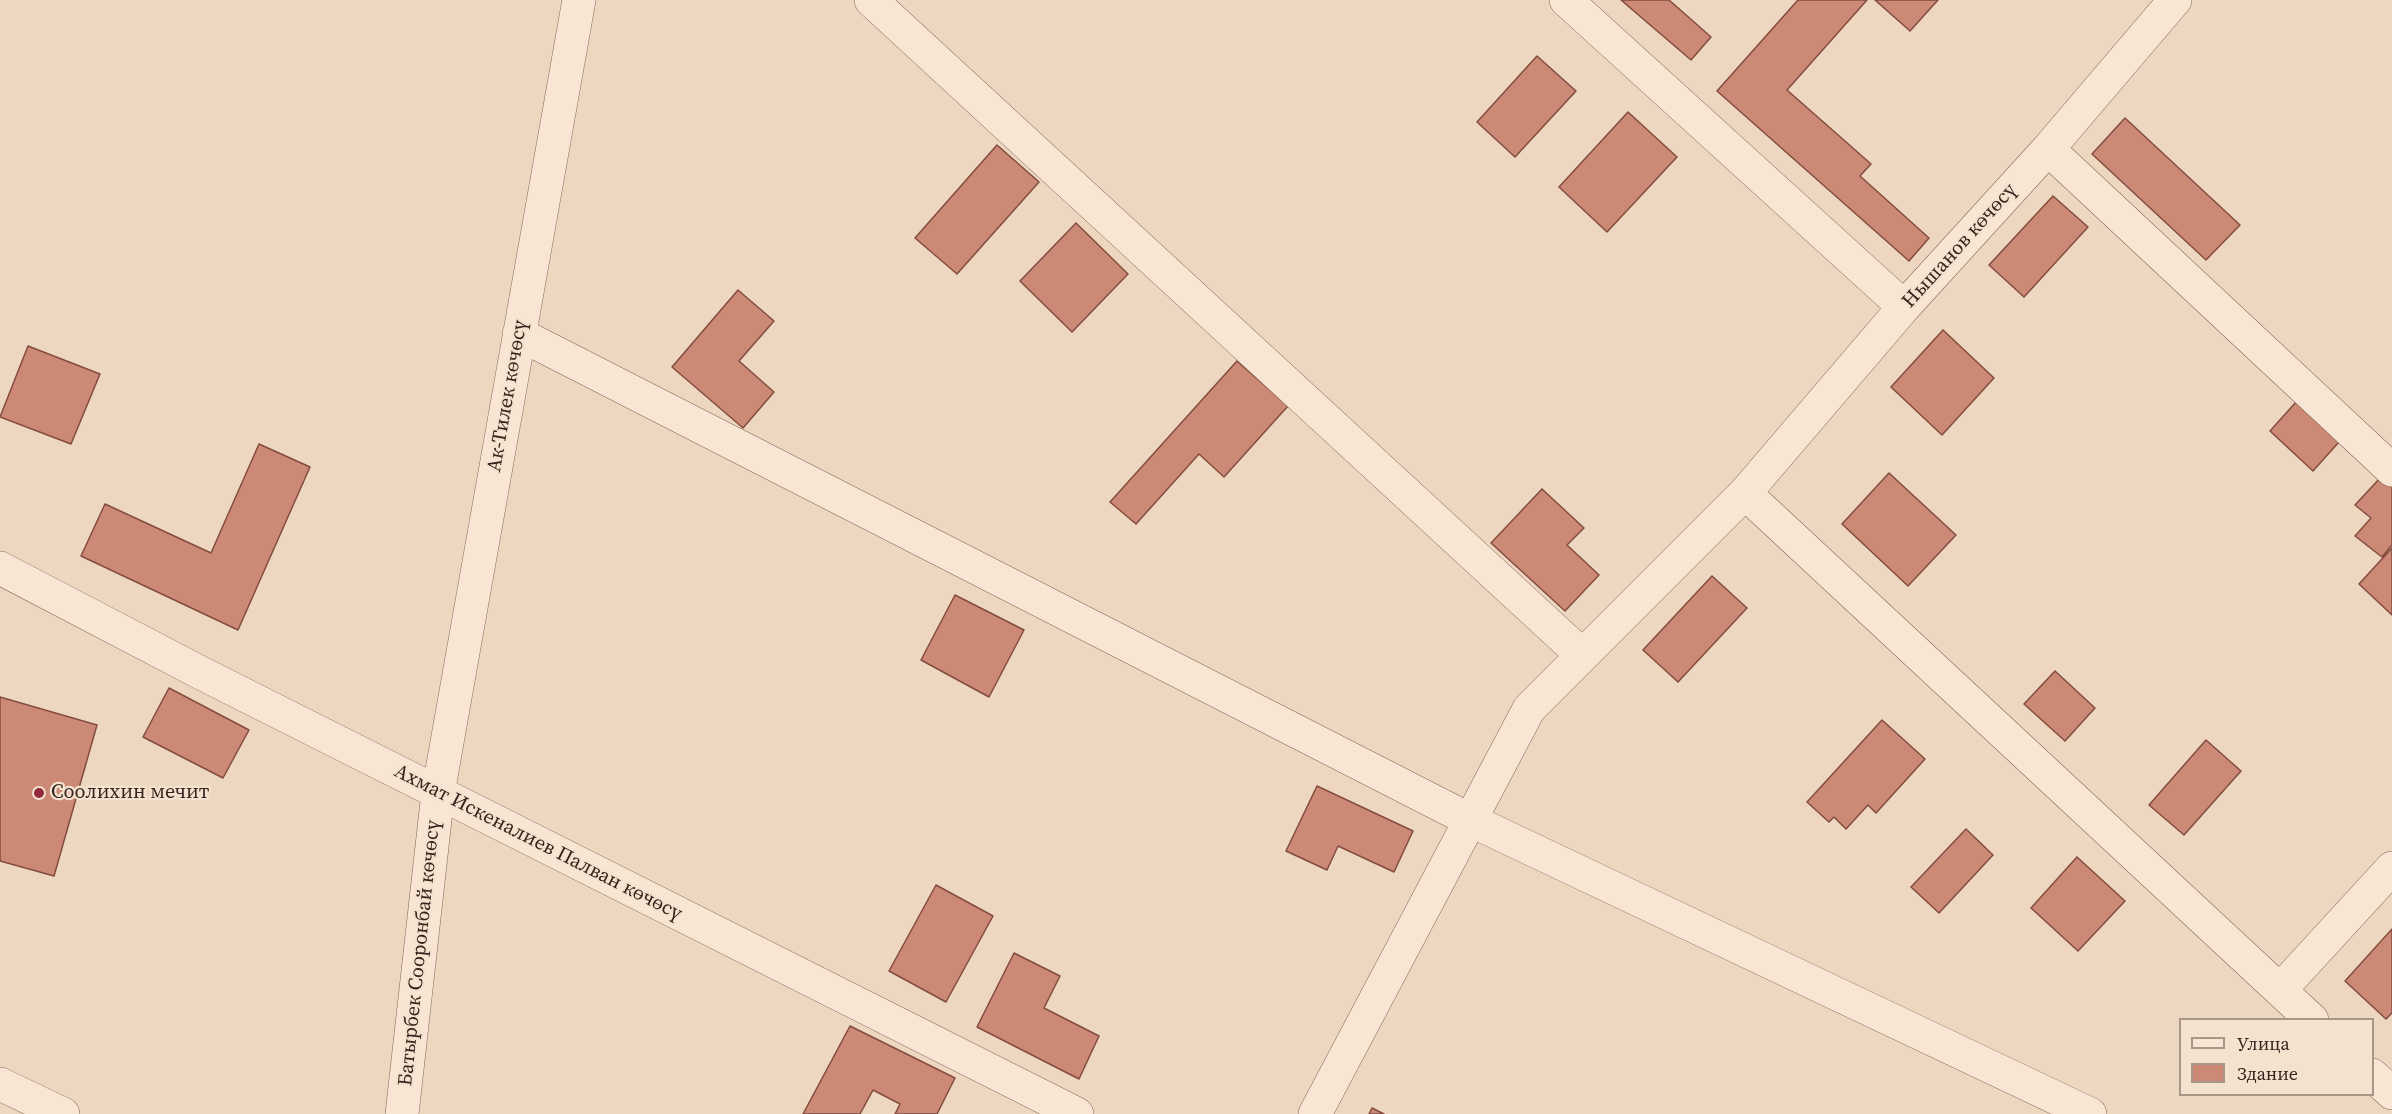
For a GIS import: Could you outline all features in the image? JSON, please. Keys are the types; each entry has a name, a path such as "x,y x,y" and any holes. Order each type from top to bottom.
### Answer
{"street":[{"name":"Ак-Тилек көчөсү","path":"438,793 579,0"},
{"path":"871,0 1582,656"},
{"path":"1566,0 1904,307"},
{"name":"Нышанов көчөсү","path":"1315,1114 1529,709 1744,493 1904,307 2048,149 2175,0"},
{"path":"2048,149 2392,470"},
{"path":"519,334 1470,820 2090,1114"},
{"path":"1744,493 2310,1018"},
{"name":"Ахмат Искеналиев Палван көчөсү","path":"0,568 438,793 1077,1114"},
{"name":"Батырбек Сооронбай көчөсү","path":"402,1114 438,793"},
{"path":"2280,990 2392,868"},
{"path":"2374,1076 2392,1093"},
{"path":"0,1084 63,1114"}],"building":[{"path":"1621,0 1669,0 1711,37 1691,60"},
{"path":"1798,0 1867,0 1787,90 1871,164 1860,176 1929,238 1909,261 1717,91"},
{"path":"1875,0 1938,0 1910,31"},
{"path":"1537,56 1576,91 1515,157 1477,122"},
{"path":"1628,112 1677,157 1607,232 1559,187"},
{"path":"2125,118 2240,225 2206,260 2092,154"},
{"path":"997,145 1039,182 957,274 915,238"},
{"path":"2053,196 2088,227 2024,297 1989,265"},
{"path":"1076,223 1128,274 1072,332 1020,281"},
{"path":"738,290 774,321 739,361 774,392 743,428 672,367"},
{"path":"1943,330 1994,378 1942,435 1891,387"},
{"path":"28,346 100,374 71,444 0,417"},
{"path":"1237,361 1288,406 1224,477 1199,454 1136,524 1110,502"},
{"path":"2296,402 2339,442 2313,471 2270,431"},
{"path":"259,444 310,467 238,630 81,556 105,504 211,553"},
{"path":"1889,473 1956,535 1908,586 1842,524"},
{"path":"2381,477 2392,487 2392,545 2382,557 2355,536 2371,518 2355,505"},
{"path":"1542,489 1584,528 1567,545 1599,575 1565,611 1491,543"},
{"path":"2392,548 2392,615 2359,584"},
{"path":"1712,576 1747,608 1678,682 1643,650"},
{"path":"955,595 1024,630 989,697 921,660"},
{"path":"2055,671 2095,708 2065,741 2024,704"},
{"path":"169,688 249,730 223,778 143,737"},
{"name":"Соолихин мечит","path":"0,697 97,725 54,876 0,861"},
{"path":"1882,720 1925,759 1876,813 1868,805 1846,829 1834,817 1829,822 1807,802"},
{"path":"2206,740 2241,771 2184,835 2149,805"},
{"path":"1317,786 1413,831 1394,872 1338,846 1327,870 1286,851"},
{"path":"1966,829 1993,855 1939,913 1911,887"},
{"path":"2077,857 2125,901 2078,951 2031,908"},
{"path":"936,885 993,916 946,1002 889,971"},
{"path":"2392,929 2392,1013 2386,1019 2345,981"},
{"path":"1014,953 1060,976 1044,1008 1099,1036 1079,1079 977,1027"},
{"path":"850,1026 955,1078 937,1114 895,1114 900,1104 873,1090 860,1114 803,1114"},
{"path":"1372,1108 1384,1114 1369,1114"}],"place":[{"name":"Соолихин мечит","path":"39,793"}]}
